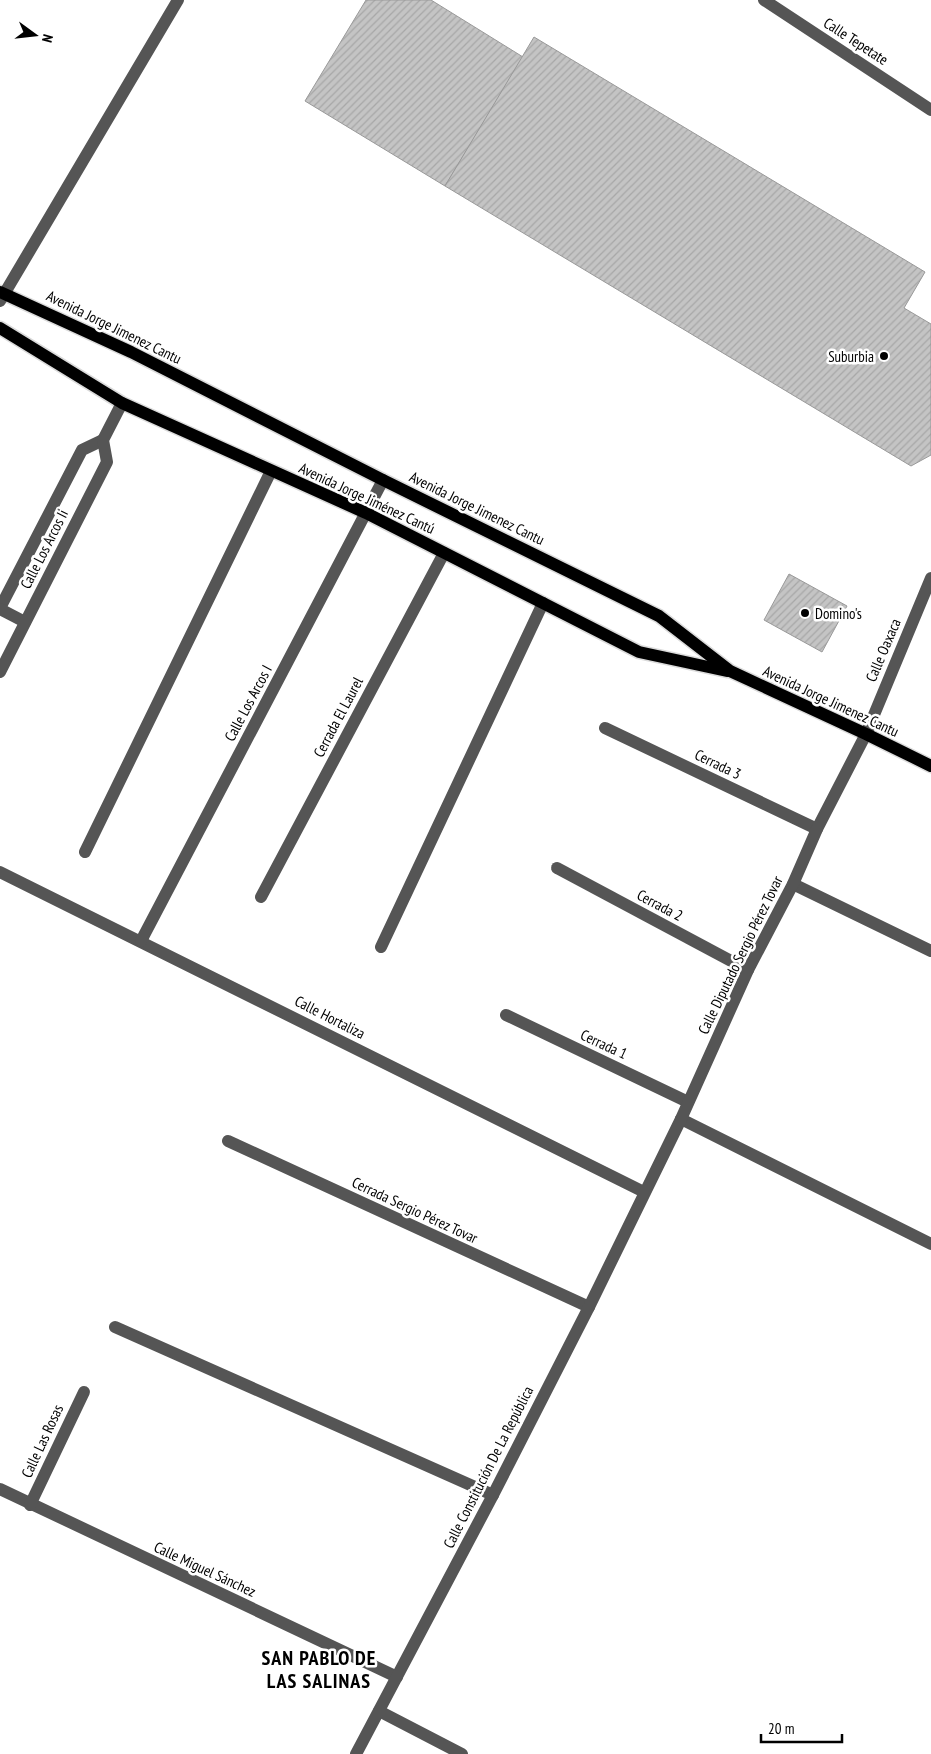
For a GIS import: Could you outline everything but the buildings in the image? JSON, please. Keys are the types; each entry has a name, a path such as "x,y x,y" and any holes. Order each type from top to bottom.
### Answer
{"main road":[{"name":"Avenida Jorge Jimenez Cantu","path":"2,295 131,352 383,480 659,616 730,671 931,766"},
{"name":"Avenida Jorge Jiménez Cantú","path":"0,328 122,403 366,513 639,652 730,671"}],"street":[{"path":"2,295 178,0"},
{"name":"Calle Tepetate","path":"764,0 931,110"},
{"path":"103,440 122,403"},
{"name":"Calle Los Arcos Ii","path":"0,609 82,450 103,440 107,462 0,672"},
{"path":"85,852 271,470"},
{"name":"Calle Los Arcos I","path":"141,941 383,480"},
{"name":"Cerrada El Laurel","path":"261,897 444,552"},
{"name":"Calle Oaxaca","path":"866,734 931,578"},
{"path":"381,947 544,604"},
{"path":"0,609 25,622"},
{"name":"Cerrada 3","path":"605,728 817,830"},
{"name":"Calle Diputado Sergio Pérez Tovar","path":"644,1192 681,1120 748,970 793,884 817,830 866,734"},
{"name":"Cerrada 2","path":"557,868 748,970"},
{"name":"Calle Hortaliza","path":"0,872 644,1192"},
{"path":"793,884 931,951"},
{"name":"Cerrada 1","path":"506,1015 688,1102"},
{"path":"681,1120 931,1244"},
{"name":"Cerrada Sergio Pérez Tovar","path":"228,1142 588,1307"},
{"name":"Calle Constitución De La República","path":"356,1754 493,1495 644,1192"},
{"path":"115,1327 493,1495"},
{"name":"Calle Las Rosas","path":"30,1505 84,1392"},
{"name":"Calle Miguel Sánchez","path":"0,1489 30,1505 397,1677"},
{"path":"379,1711 462,1754"}],"place":[{"name":"Suburbia","path":"884,356"},
{"name":"Domino's","path":"805,613"}],"district":[{"name":"SAN PABLO DE LAS SALINAS","path":"319,1670"}]}
